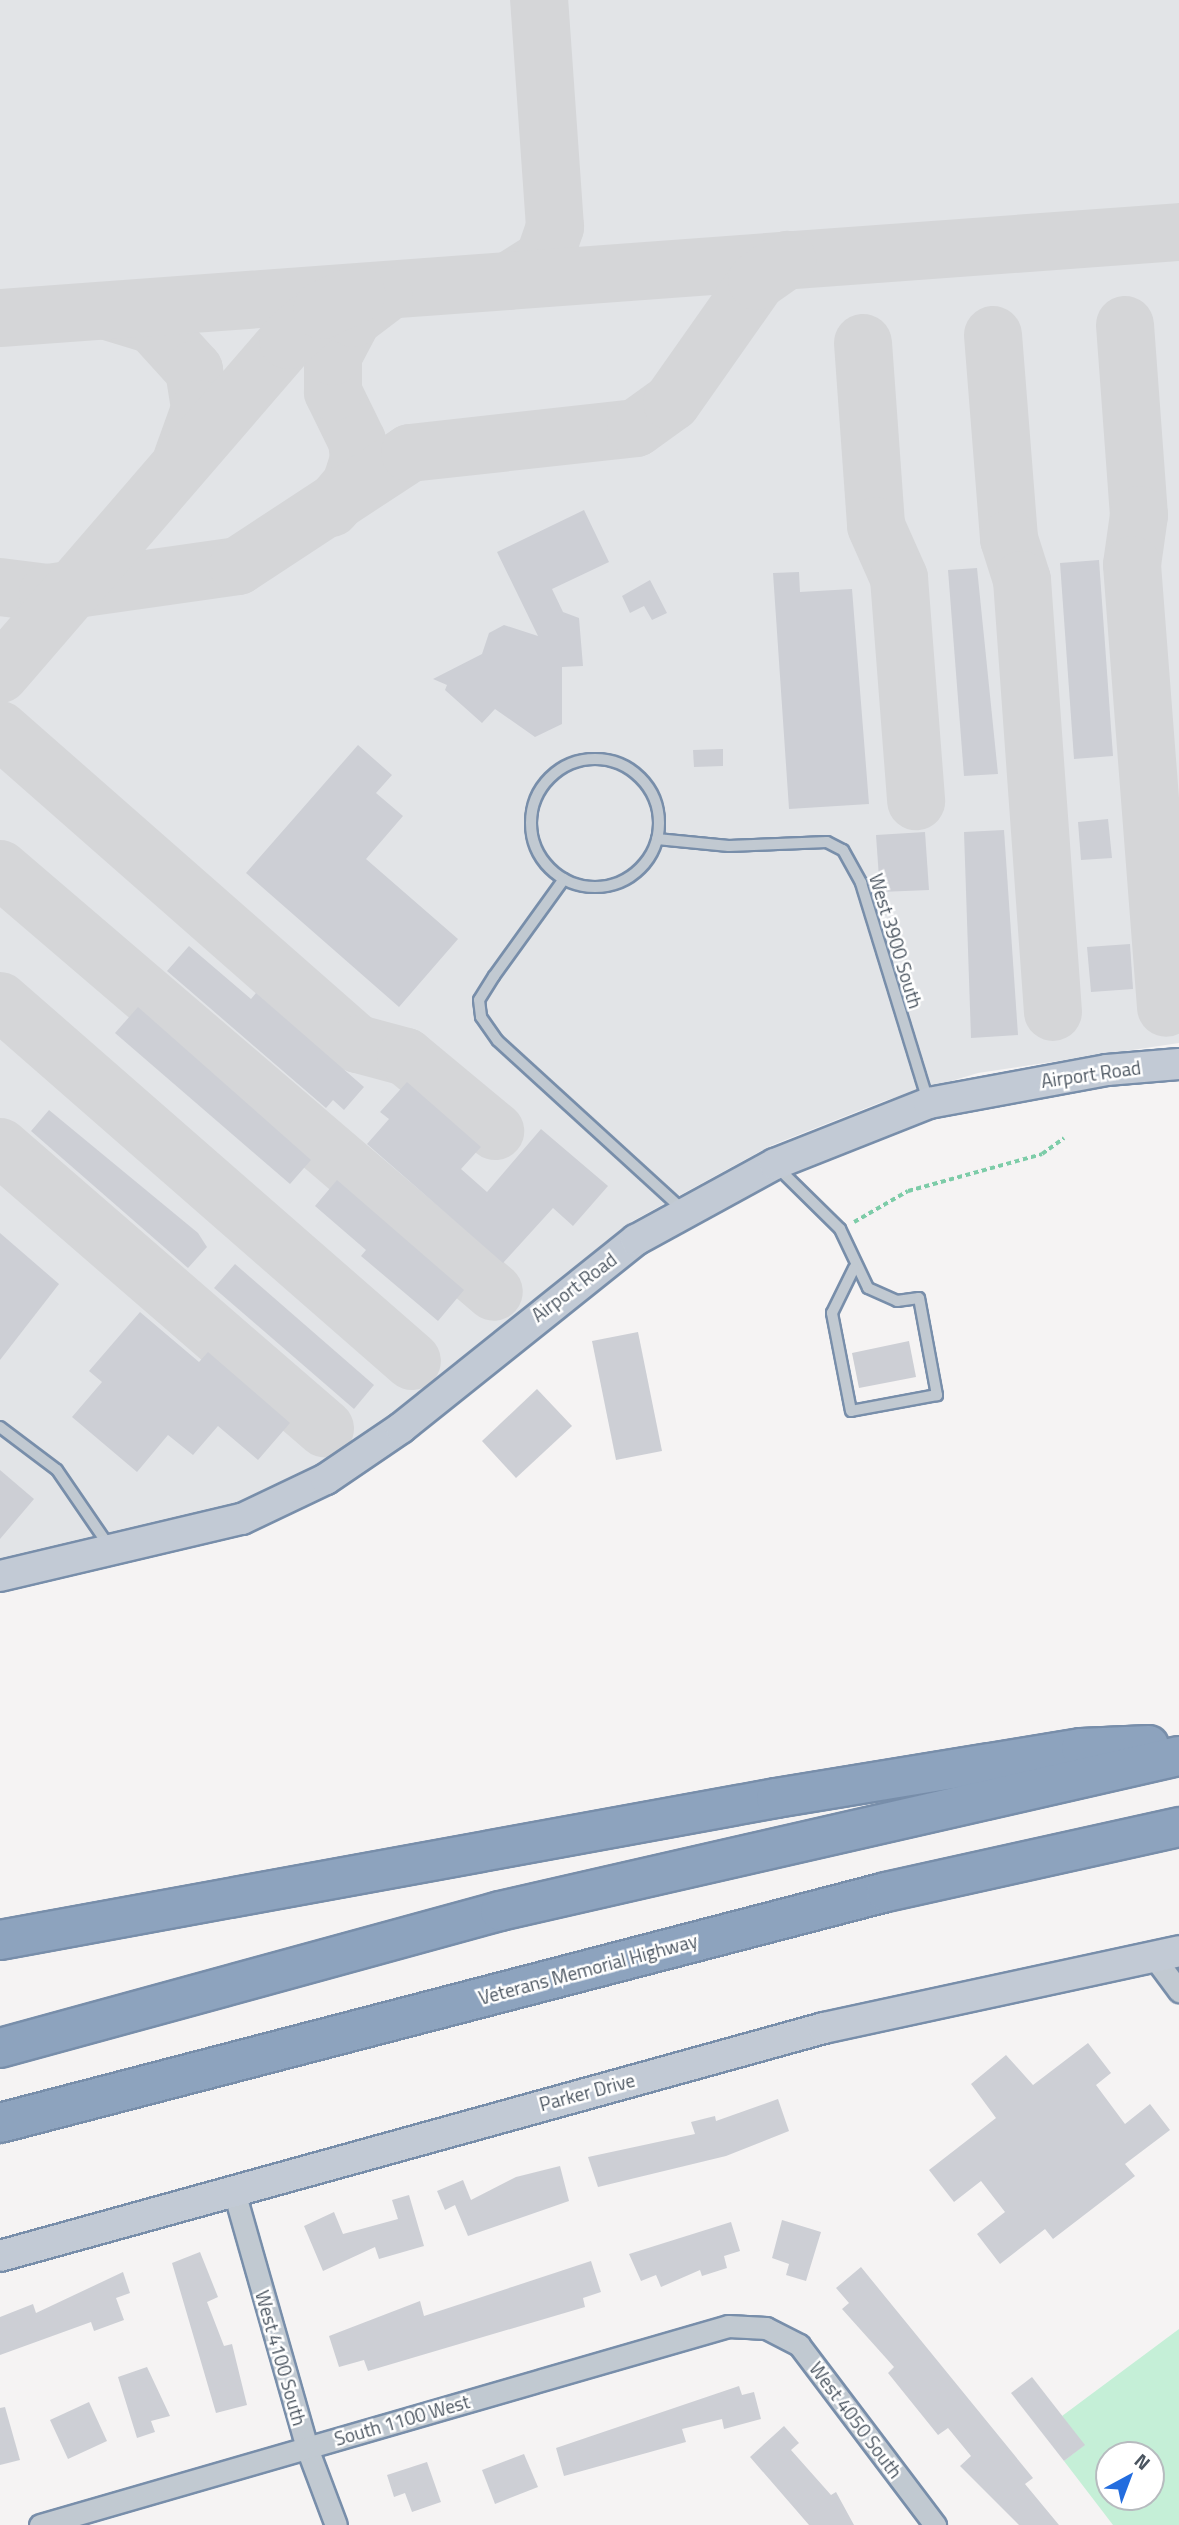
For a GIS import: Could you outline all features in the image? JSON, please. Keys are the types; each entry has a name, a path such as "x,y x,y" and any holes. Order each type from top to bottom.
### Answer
{"highway":[{"path":"0,1940 914,1774 1081,1748 1179,1744"},
{"path":"0,2048 500,1911 1179,1756"},
{"name":"Veterans Memorial Highway","path":"0,2123 886,1892 1179,1827"}],"street":[{"name":"Airport Road","path":"0,1576 115,1554 242,1519 326,1479 401,1428 552,1302 684,1211 775,1164 929,1103 1107,1070 1179,1064"},
{"path":"1166,1953 1179,1991"},
{"name":"Parker Drive","path":"0,2256 233,2188 824,2028 1166,1953"},
{"name":"West 4100 South","path":"233,2188 307,2448 336,2525"},
{"name":"South 1100 West","path":"40,2525 728,2326 766,2328"},
{"name":"West 4050 South","path":"766,2328 799,2345 935,2525"}],"lane":[{"path":"601,758 636,773 656,803 657,839 644,864 621,882 592,887 564,879 540,856 531,815 537,794 563,766 601,758"},
{"name":"West 3900 South","path":"657,839 729,846 827,842 843,850 861,883 929,1103"},
{"path":"564,879 494,976 480,1000 481,1017 498,1041 684,1211"},
{"path":"775,1164 840,1229 854,1268 868,1288 897,1301 919,1298 937,1395 851,1411 832,1312 854,1268"},
{"path":"0,1427 57,1470 115,1554"}],"path":[{"path":"840,1229 908,1191 1042,1154 1064,1138"}],"shaded area":[{"path":"0,0 1179,0 1179,1043 978,1073 884,1101 770,1146 631,1222 406,1407 327,1463 226,1510 0,1564"}],"green space":[{"path":"1179,2329 1179,2525 1113,2525 1102,2511 1165,2511 1165,2441 1095,2441 1095,2501 1064,2461 1084,2445 1062,2416"}],"building":[{"path":"584,510 609,562 552,589 563,612 579,618 583,666 562,667 562,724 535,737 495,709 482,723 445,690 447,685 433,679 482,654 489,633 504,625 538,636 497,552"},
{"path":"1099,560 1113,756 1074,759 1060,563"},
{"path":"977,568 998,774 964,776 948,570"},
{"path":"799,572 800,592 852,589 869,804 789,809 773,573"},
{"path":"650,580 667,613 652,620 644,606 630,613 622,596"},
{"path":"358,745 392,775 376,793 403,816 366,859 458,939 399,1007 246,873"},
{"path":"723,749 723,766 694,767 693,750"},
{"path":"1108,819 1112,858 1081,860 1078,822"},
{"path":"1004,830 1018,1035 971,1038 964,832"},
{"path":"925,832 929,890 880,892 876,835"},
{"path":"1130,944 1133,989 1091,992 1087,947"},
{"path":"189,946 251,999 256,993 364,1087 344,1110 333,1100 326,1108 167,971"},
{"path":"138,1007 311,1160 290,1184 115,1033"},
{"path":"407,1082 481,1147 461,1169 487,1192 541,1129 608,1186 573,1226 553,1208 503,1263 367,1144 389,1119 380,1112"},
{"path":"49,1110 198,1233 207,1247 188,1268 31,1131"},
{"path":"337,1180 464,1290 438,1321 361,1256 366,1250 315,1206"},
{"path":"0,1233 59,1284 0,1360"},
{"path":"235,1264 374,1385 354,1409 214,1288"},
{"path":"140,1312 199,1362 208,1352 290,1423 258,1460 218,1426 193,1455 168,1435 137,1472 72,1417 102,1382 89,1371"},
{"path":"638,1332 662,1451 616,1460 592,1341"},
{"path":"909,1341 916,1377 859,1388 852,1353"},
{"path":"537,1389 572,1426 516,1478 482,1441"},
{"path":"0,1470 34,1499 0,1539"},
{"path":"1088,2043 1111,2073 1096,2085 1125,2124 1150,2104 1170,2130 1125,2164 1135,2176 1053,2239 1045,2229 1000,2264 977,2234 1005,2212 981,2181 954,2202 929,2170 996,2118 971,2084 1006,2055 1033,2085"},
{"path":"778,2099 789,2131 726,2156 598,2187 588,2157 695,2134 691,2122 715,2116 716,2121"},
{"path":"560,2166 569,2201 468,2236 455,2205 445,2210 437,2191 463,2180 471,2200 516,2177"},
{"path":"409,2195 424,2246 379,2259 375,2247 323,2271 304,2226 334,2212 343,2234 398,2219 392,2200"},
{"path":"782,2220 821,2232 806,2281 786,2275 789,2264 772,2258"},
{"path":"731,2222 740,2251 724,2256 727,2268 702,2276 700,2270 661,2287 656,2275 641,2281 629,2254"},
{"path":"200,2252 218,2297 207,2302 224,2346 232,2344 247,2405 216,2413 172,2263"},
{"path":"591,2261 601,2292 583,2298 585,2307 368,2371 364,2360 339,2367 329,2336 420,2301 424,2316"},
{"path":"861,2267 1033,2478 1025,2484 1059,2525 1019,2525 960,2466 971,2456 948,2428 938,2435 888,2373 894,2367 842,2309 849,2303 836,2288"},
{"path":"123,2272 130,2293 116,2298 124,2320 94,2331 91,2322 0,2355 0,2317 33,2304 36,2313"},
{"path":"147,2367 170,2416 151,2421 155,2432 137,2438 118,2377"},
{"path":"1032,2377 1085,2445 1064,2461 1011,2393"},
{"path":"739,2386 742,2395 754,2392 761,2419 724,2429 722,2419 682,2429 686,2442 564,2476 556,2448"},
{"path":"89,2402 107,2441 68,2459 50,2420"},
{"path":"5,2407 20,2460 0,2465 0,2408"},
{"path":"784,2426 799,2443 791,2450 831,2495 836,2492 854,2525 809,2525 750,2457"},
{"path":"524,2454 538,2487 495,2504 482,2470"},
{"path":"427,2462 441,2502 412,2512 405,2493 394,2497 387,2475"}],"taxiway":[{"path":"509,281 544,259 555,227 539,0"},
{"path":"0,318 1179,232"},
{"path":"0,587 48,593 238,566 410,453 636,428 672,402 757,281 787,260"},
{"path":"0,674 288,340 322,310 357,294"},
{"path":"331,508 351,484 359,459 357,441 333,392 333,356 353,318 383,295"},
{"path":"107,311 153,325 194,370 200,409 182,459"},
{"path":"1125,325 1139,515 1132,565 1166,1008"},
{"path":"993,335 1009,539 1022,580 1053,1012"},
{"path":"863,343 876,526 899,578 916,801"},
{"path":"0,730 358,1044 406,1057 495,1131"},
{"path":"0,869 494,1292"},
{"path":"0,1001 412,1361"},
{"path":"0,1147 325,1429"}]}
